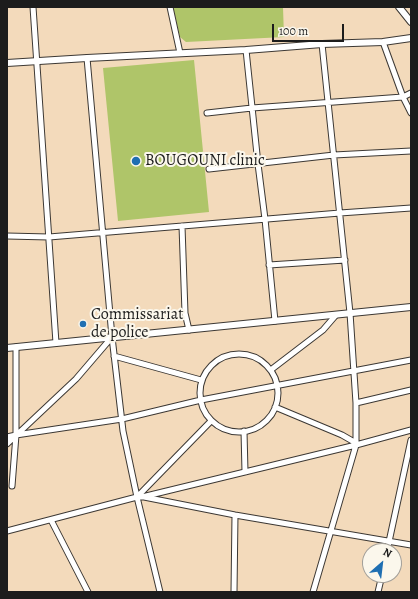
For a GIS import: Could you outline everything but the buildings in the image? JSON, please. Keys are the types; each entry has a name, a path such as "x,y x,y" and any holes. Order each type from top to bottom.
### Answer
{"street":[{"path":"33,7 56,343"},
{"path":"170,7 180,53"},
{"path":"399,7 411,22"},
{"path":"7,63 246,50 322,44 383,42 411,38"},
{"path":"383,42 403,97 411,113"},
{"path":"313,592 356,444 356,402 350,313 322,44"},
{"path":"246,50 275,321"},
{"path":"87,58 112,337 123,430 160,592"},
{"path":"207,113 252,108 403,97 411,93"},
{"path":"209,169 334,155 411,151"},
{"path":"7,236 49,237 411,208"},
{"path":"182,226 185,313 189,330"},
{"path":"270,265 345,260"},
{"path":"7,348 411,307"},
{"path":"272,369 323,330 336,315"},
{"path":"7,444 76,379 112,337"},
{"path":"12,486 16,435 16,347"},
{"path":"233,353 252,355 272,369 277,382 278,398 275,410 266,421 253,430 232,432 219,427 211,421 203,410 199,393 201,380 207,369 216,360 233,353"},
{"path":"114,356 201,380"},
{"path":"7,437 122,419 201,400 411,360"},
{"path":"356,402 411,390"},
{"path":"275,407 342,434 356,444"},
{"path":"139,497 211,421"},
{"path":"7,531 411,430"},
{"path":"244,431 245,472"},
{"path":"390,541 411,440"},
{"path":"139,497 411,545"},
{"path":"234,592 235,515"},
{"path":"51,520 88,592"}],"green space":[{"path":"173,7 283,7 284,37 186,42 180,37"},
{"path":"194,60 209,212 118,221 103,68"}],"place":[{"name":"BOUGOUNI clinic","path":"136,161"},
{"name":"Commissariat de police","path":"83,324"}]}
